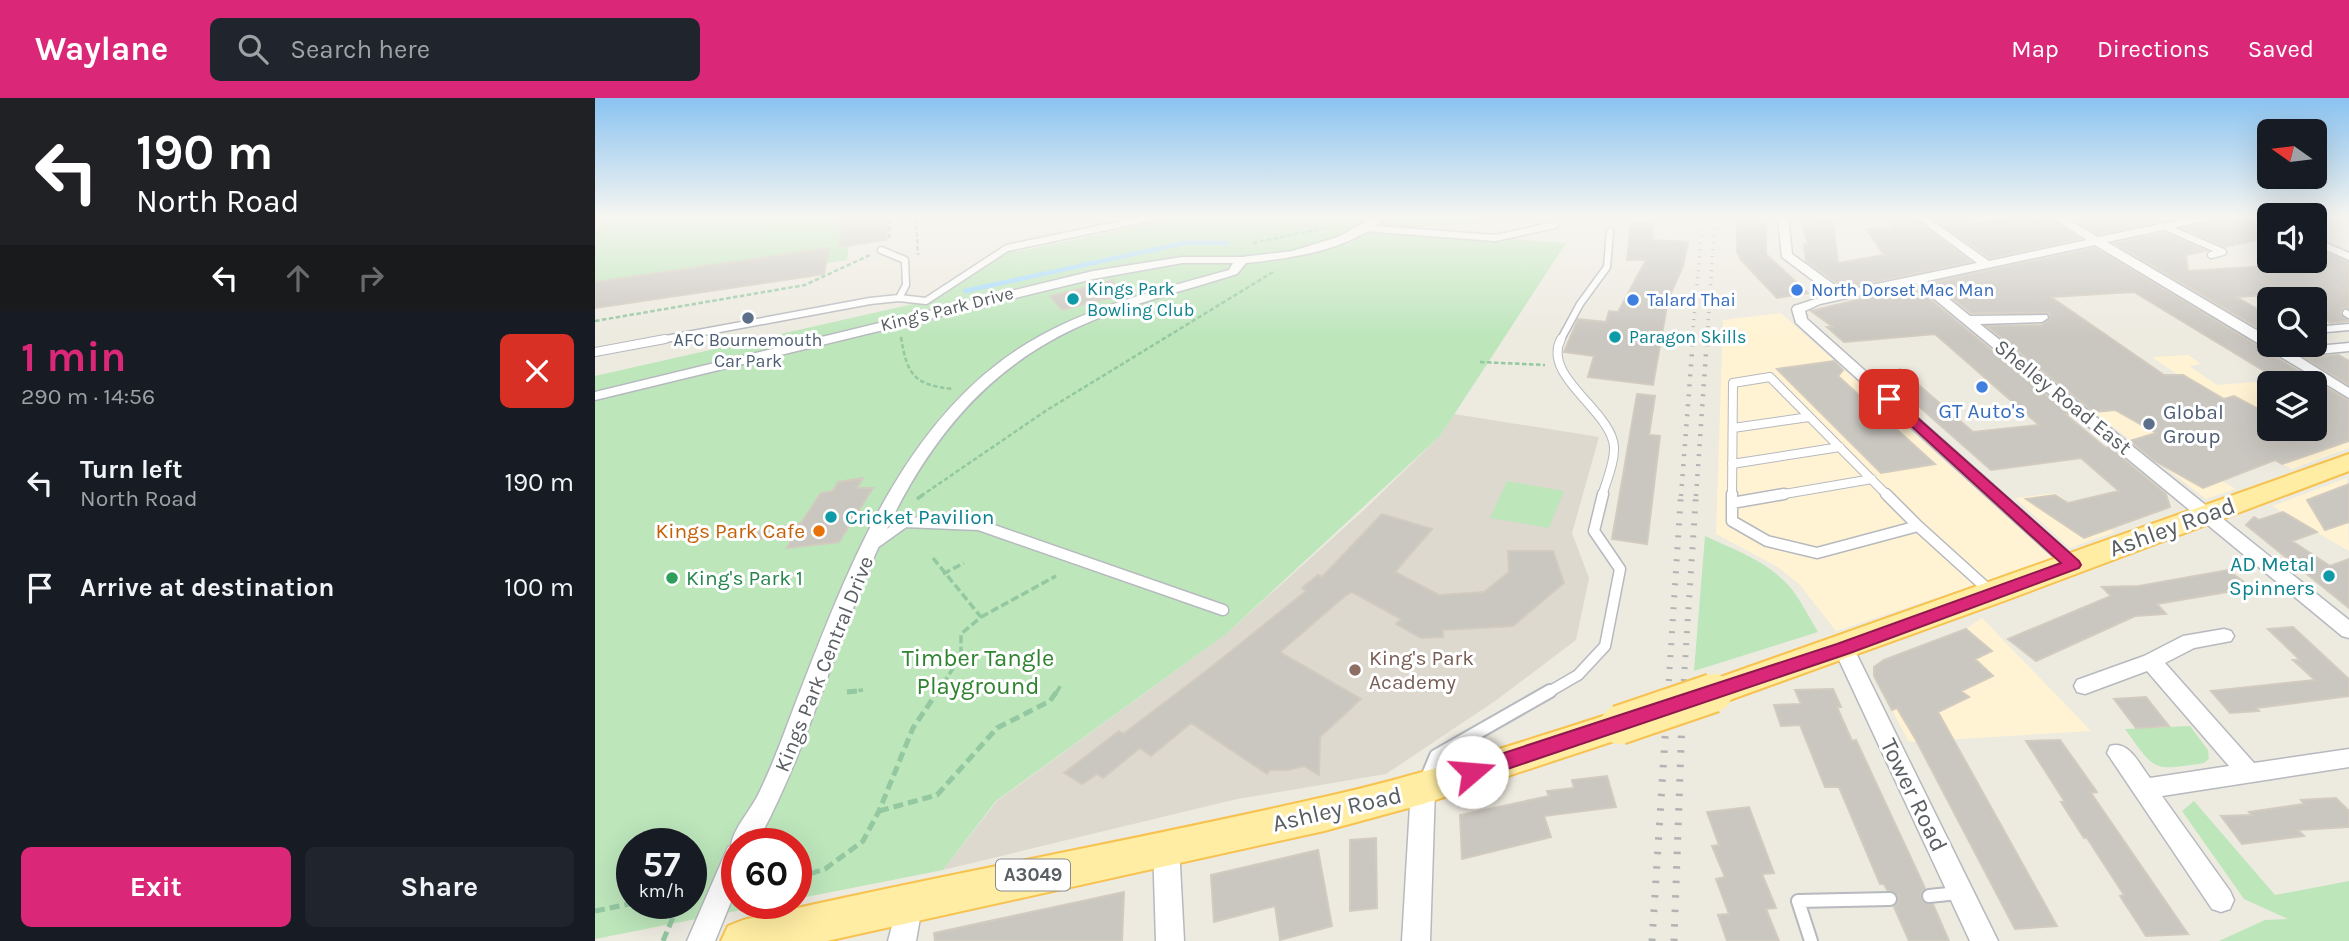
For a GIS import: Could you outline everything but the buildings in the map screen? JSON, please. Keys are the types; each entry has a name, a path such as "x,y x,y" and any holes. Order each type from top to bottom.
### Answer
{"main road":[{"name":"Ashley Road","path":"743,941 910,901 1324,814 1423,788 1844,649 2349,461"}],"street":[{"name":"King's Park Drive","path":"595,396 898,321 926,307 1182,260 1265,257"},
{"path":"1789,257 1842,296"},
{"path":"1976,257 1987,265"},
{"path":"2022,257 1842,296 1798,309 1801,320 2073,565"},
{"path":"2124,257 2257,337"},
{"name":"Kings Park Central Drive","path":"752,828 775,785 827,648 876,536 928,443 973,390 1022,352 1066,329 1233,272 1242,260"},
{"name":"Shelley Road East","path":"1918,280 2349,631"},
{"path":"1970,320 2042,318"},
{"path":"2327,349 2349,347"},
{"path":"2290,357 2349,394"},
{"path":"2085,686 2151,661 2190,641 2224,636"},
{"name":"Tower Road","path":"1844,649 1984,941"},
{"path":"2151,661 2249,773"},
{"path":"2119,753 2221,900"},
{"path":"2144,789 2349,758"},
{"path":"1416,941 1423,788"},
{"path":"1166,846 1170,941"},
{"path":"701,941 721,893"},
{"path":"902,941 910,901"}],"lane":[{"path":"899,257 905,260 907,285 899,298"},
{"path":"595,352 899,298 926,307 994,257"},
{"path":"1423,788 1436,756 1578,675 1605,646 1620,569 1594,531 1614,448 1609,432 1558,365 1557,346 1580,304 1607,267 1608,257"},
{"path":"2327,329 2349,327"},
{"path":"1918,526 1817,553 1767,541 1732,521 1733,383 1770,377 1918,526 1993,594"},
{"path":"1733,428 1809,417"},
{"path":"1732,464 1840,447"},
{"path":"1732,503 1871,479"},
{"path":"876,536 905,522 979,525 1223,610"},
{"path":"1929,895 1961,893"},
{"path":"1811,941 1798,901 1890,899"}],"path":[{"path":"595,321 805,285 865,257"},
{"path":"876,536 952,473 1273,272"},
{"path":"898,321 905,363 913,378 931,388 973,390"},
{"path":"1480,362 1558,365"},
{"path":"933,558 943,574 978,610 981,617"},
{"path":"943,574 964,563"},
{"path":"812,873 825,869 863,841 879,811 913,728 961,656 961,634 981,617 1056,576"},
{"path":"879,811 937,795 997,729 1050,701 1061,685"},
{"path":"847,692 863,690"},
{"path":"595,911 616,907"},
{"path":"663,941 672,919"}],"shaded area":[{"path":"1781,313 2054,559 1836,631 1800,585 1778,567 1716,534 1723,320"},
{"path":"2188,355 2201,364 2189,366 2217,385 2257,383 2257,441 2327,441 2327,423 2349,412 2349,448 2292,469 2263,454 2193,464 2236,489 2206,499 2094,412 2140,408 2193,385 2152,357"},
{"name":"King's Park Academy","path":"1454,414 1599,437 1572,533 1589,578 1576,640 1495,701 1386,774 1237,799 943,870 997,801 1226,634 1366,508 1440,436"},
{"path":"2347,478 2349,551 2272,506"},
{"path":"2055,493 2115,532 2070,548 2015,498"},
{"path":"1982,618 2091,731 1909,742 1874,676 1874,667 1966,629"}],"green space":[{"path":"595,257 847,257 847,260 826,263 824,274 595,308"},
{"name":"Timber Tangle Playground","path":"991,257 1557,257 1440,436 1226,634 996,801 943,870 812,896 812,828 721,828 721,914 707,917 707,828 616,828 616,919 696,919 595,939 595,376 926,301"},
{"path":"1507,481 1564,491 1549,528 1490,518"},
{"path":"1705,536 1750,557 1780,577 1797,597 1818,632 1694,671"},
{"path":"2190,726 2208,750 2209,759 2204,763 2174,767 2164,767 2150,761 2125,729"},
{"path":"2194,801 2275,895 2349,881 2349,941 2219,941 2265,920 2288,919 2244,899 2182,811"}],"waterway":[{"path":"965,291 1119,257"}],"railway":[{"path":"1692,341 1699,257"},
{"path":"1707,341 1712,257"},
{"path":"1681,496 1693,339"},
{"path":"1696,496 1707,339"},
{"path":"1668,693 1681,494"},
{"path":"1683,693 1696,494"},
{"path":"1652,941 1668,691"},
{"path":"1674,941 1683,691"}],"place":[{"name":"North Dorset Mac Man","path":"1797,290"},
{"name":"Kings Park Bowling Club","path":"1073,299"},
{"name":"Talard Thai","path":"1633,300"},
{"name":"AFC Bournemouth Car Park","path":"748,318"},
{"name":"Paragon Skills","path":"1615,337"},
{"name":"GT Auto's","path":"1982,387"},
{"name":"Global Group","path":"2149,424"},
{"name":"Cricket Pavilion","path":"831,517"},
{"name":"Kings Park Cafe","path":"819,531"},
{"name":"AD Metal Spinners","path":"2329,576"},
{"name":"King's Park 1","path":"672,578"},
{"name":"King's Park Academy","path":"1355,670"}],"route":[{"path":"1472,772 1844,649 2073,565 1889,399"}]}
